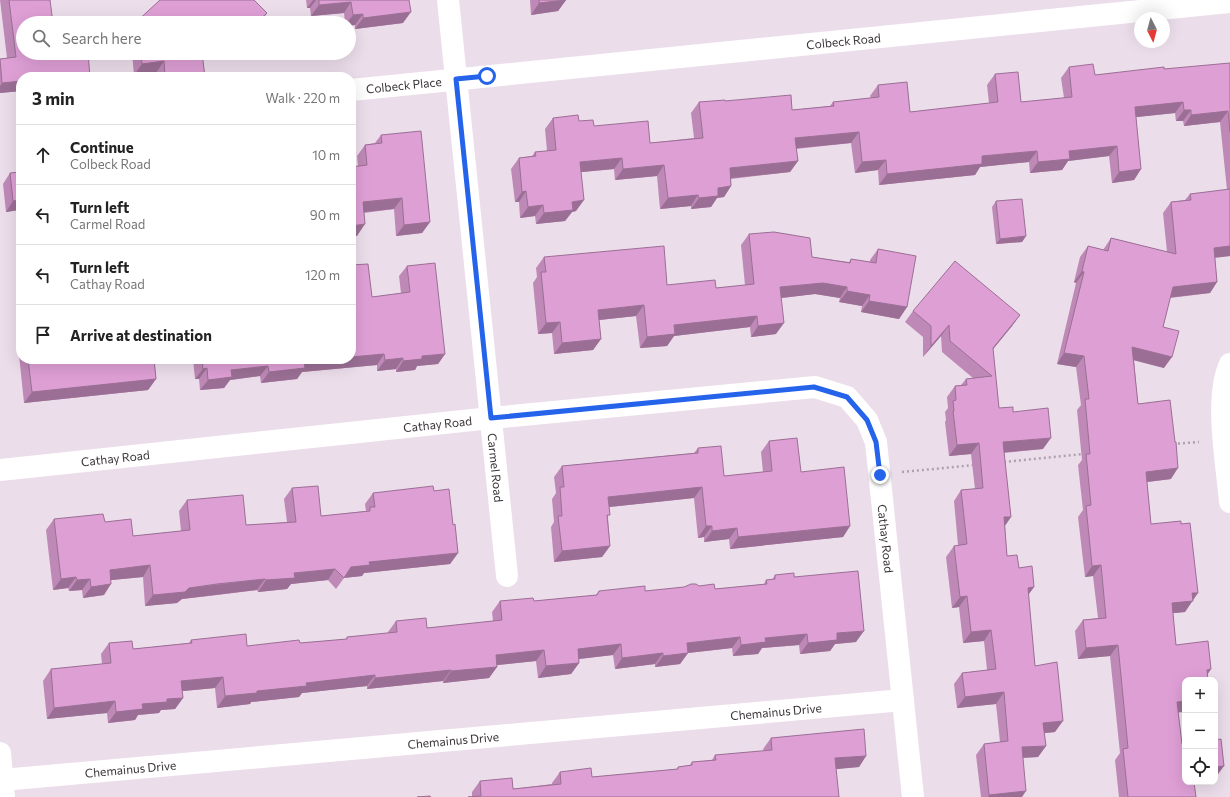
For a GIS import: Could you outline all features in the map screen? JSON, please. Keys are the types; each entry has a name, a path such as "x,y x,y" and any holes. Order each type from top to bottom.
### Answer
{"street":[{"name":"Carmel Road","path":"448,0 507,576"},
{"name":"Colbeck Road","path":"456,79 1230,2"},
{"name":"Colbeck Place","path":"356,89 456,79"},
{"path":"1230,364 1226,372 1223,397 1224,439 1230,502"},
{"name":"Cathay Road","path":"0,470 491,418 814,387 847,397 867,420 876,442 913,797"},
{"name":"Chemainus Drive","path":"3,788 903,700"},
{"path":"0,753 3,788"}],"path":[{"path":"1169,445 1224,439"},
{"path":"997,463 1091,453"},
{"path":"880,475 981,464"}],"building":[{"path":"9,0 50,0 52,16 16,16 16,57"},
{"path":"160,0 254,0 267,13 264,16 143,16"},
{"path":"319,0 409,0 411,12 363,18 363,14 353,15 351,2 319,5"},
{"path":"539,0 566,0 539,3"},
{"path":"16,57 16,60 89,60 90,72 16,72 16,82 2,83 0,59"},
{"path":"142,60 203,60 204,72 165,72 164,61 142,64"},
{"path":"1230,63 1230,132 1228,111 1191,115 1191,110 1184,110 1183,102 1135,107 1141,169 1119,172 1117,146 1069,151 1070,159 1038,162 1037,151 982,156 982,164 887,174 886,160 862,162 859,132 795,138 798,161 730,168 731,186 718,188 718,196 699,198 698,195 668,198 664,165 623,169 622,158 580,162 584,200 572,202 573,210 544,213 543,205 528,207 526,191 522,192 519,158 536,156 535,152 556,150 553,118 578,115 579,121 593,120 594,126 648,121 650,143 703,138 699,102 791,95 792,110 834,106 833,102 879,97 878,85 907,82 910,112 998,102 995,74 1018,72 1021,102 1072,97 1069,67 1093,64 1095,75 1164,67 1164,69"},
{"path":"421,131 430,222 404,225 402,198 363,202 365,224 356,225 356,166 367,165 365,145 382,143 381,135"},
{"path":"16,172 16,201 13,201 10,173"},
{"path":"1230,189 1230,246 1214,248 1217,282 1173,287 1163,327 1179,331 1172,357 1132,347 1138,404 1170,400 1176,442 1178,468 1146,472 1151,524 1181,521 1181,524 1190,523 1198,593 1192,593 1193,601 1172,603 1176,645 1208,641 1211,669 1207,670 1208,677 1182,677 1182,701 1177,702 1182,744 1182,785 1194,785 1196,797 1128,797 1123,749 1128,748 1118,645 1086,648 1083,620 1106,618 1101,565 1092,566 1086,506 1091,505 1086,454 1090,454 1085,399 1089,399 1084,356 1064,353 1084,272 1082,271 1088,246 1108,251 1111,238 1176,254 1171,202 1191,200 1190,194"},
{"path":"1022,199 1026,236 1000,239 996,201"},
{"path":"774,232 810,238 812,257 850,263 851,259 876,263 878,249 916,256 907,307 869,301 870,295 847,291 847,287 823,283 780,287 784,323 758,326 757,316 674,325 675,334 647,337 644,305 598,310 601,339 562,343 560,322 546,323 541,272 546,272 544,257 664,246 667,285 715,280 716,288 754,284 749,234"},
{"path":"955,261 1020,315 993,348 999,408 1013,407 1013,412 1048,408 1051,438 1003,442 1011,517 1004,517 1007,556 1017,555 1019,568 1032,566 1034,587 1028,588 1035,666 1057,662 1063,721 1043,723 1046,746 1022,747 1026,791 989,795 984,744 1008,741 1004,692 965,697 962,673 996,669 991,630 971,632 967,596 960,597 954,546 967,544 961,490 983,488 979,443 957,445 953,401 956,400 955,386 967,385 966,379 992,376 950,341 949,325 931,346 931,326 913,311"},
{"path":"435,263 445,354 422,356 422,359 403,361 403,358 385,360 384,354 356,357 356,265 368,264 372,297 410,292 407,266"},
{"path":"29,364 154,364 156,379 32,392"},
{"path":"202,364 304,364 305,368 269,372 268,366 231,370 232,377 208,380 207,368 203,369"},
{"path":"797,438 801,472 844,467 850,526 738,537 737,528 712,531 712,526 706,526 702,487 608,497 610,515 607,515 610,546 562,551 558,516 562,516 560,487 564,487 562,466 698,453 698,448 721,446 724,476 772,471 769,441"},
{"path":"318,486 321,516 370,511 370,507 375,507 373,493 433,486 434,491 449,489 458,553 369,562 370,565 351,567 344,578 335,569 294,573 295,578 265,579 217,584 189,588 185,592 153,595 150,565 110,570 111,584 91,587 90,579 77,580 76,577 61,579 54,519 103,514 105,522 131,519 133,536 190,530 187,500 243,495 246,525 296,522 292,488"},
{"path":"858,571 864,631 837,633 837,640 808,643 807,634 765,638 766,642 741,645 740,637 687,643 688,653 663,656 663,653 622,658 621,644 578,649 579,663 546,666 544,650 496,655 497,667 375,678 375,675 306,683 307,686 225,696 223,677 181,681 183,698 167,699 167,702 142,704 143,709 116,712 115,701 54,708 51,669 111,663 109,643 132,641 133,649 192,643 191,640 246,634 247,646 299,640 300,643 347,639 347,637 397,632 396,621 426,618 427,628 502,620 500,601 533,598 534,601 597,595 599,591 645,586 645,591 684,587 691,584 696,584 699,586 714,584 715,589 767,584 766,580 775,579 775,575 794,573 794,577"},
{"path":"864,729 866,756 835,758 839,797 468,797 481,796 480,781 512,778 513,789 561,784 560,772 591,768 592,777 678,769 678,767 692,765 692,762 716,760 715,755 772,750 771,738"},
{"path":"1221,739 1224,766 1218,767 1218,740"}],"route":[{"path":"487,76 456,79 491,418 814,387 847,397 867,420 876,442 880,475"}]}
